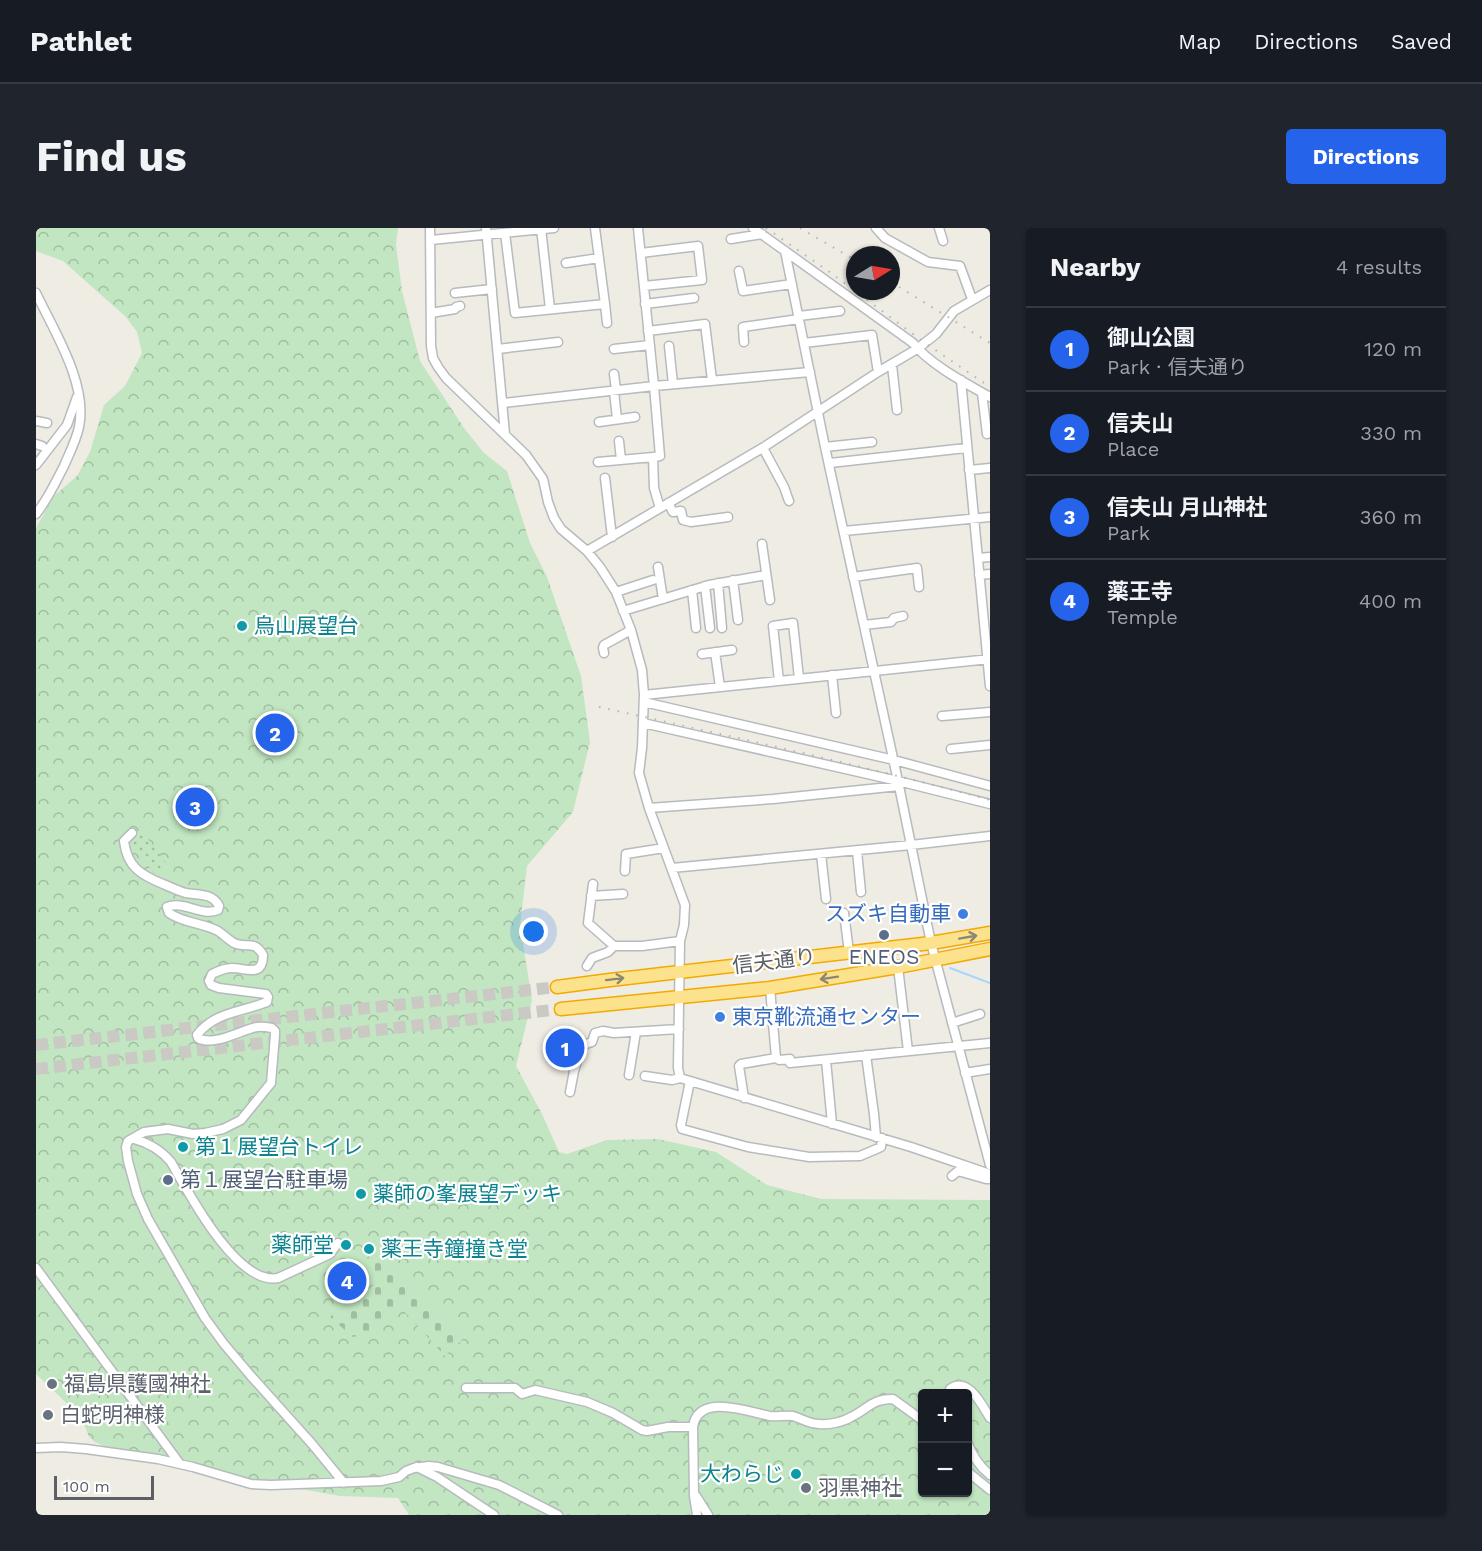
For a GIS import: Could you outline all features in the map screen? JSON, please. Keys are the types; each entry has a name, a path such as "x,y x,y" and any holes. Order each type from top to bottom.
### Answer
{"highway":[{"name":"信夫通り","path":"557,987 931,943 990,933"},
{"name":"信夫通り","path":"561,1010 770,988 990,950"}],"street":[{"path":"430,228 430,313 433,358 446,378 526,455 543,479 548,502 561,530 587,551 600,567 615,592 631,630 642,670 644,698 639,773 649,808 686,905 680,941 678,1068 680,1078"},
{"path":"430,240 486,231 505,233 554,228"},
{"path":"595,228 607,323"},
{"path":"598,462 660,456 638,228"},
{"path":"753,228 913,343 917,349 986,395 987,434"},
{"path":"876,228 885,238 928,262 960,266 972,299"},
{"path":"939,228 943,241"},
{"path":"542,229 550,309"},
{"path":"486,231 505,434"},
{"path":"505,233 514,313 605,304"},
{"path":"731,239 762,234"},
{"path":"641,253 698,246 702,280 644,286"},
{"path":"785,251 931,943 990,1165"},
{"path":"566,263 599,258"},
{"path":"739,271 743,291 792,284"},
{"path":"455,293 492,289"},
{"path":"587,551 763,448 917,349 936,334 954,311 990,290"},
{"path":"36,293 65,354 76,384 80,409 79,426 72,449 48,497 36,514"},
{"path":"645,304 694,298"},
{"path":"430,313 460,306"},
{"path":"744,342 743,327 840,311"},
{"path":"648,331 705,324 712,380"},
{"path":"804,343 872,335 878,372"},
{"path":"498,349 558,342"},
{"path":"614,349 650,345"},
{"path":"669,346 673,384"},
{"path":"892,365 897,410"},
{"path":"503,403 712,380 810,372"},
{"path":"614,374 617,419"},
{"path":"961,380 979,575 986,613 990,686"},
{"path":"36,465 67,425 78,395"},
{"path":"599,422 635,417"},
{"path":"36,421 47,423"},
{"path":"620,441 621,460"},
{"path":"825,447 872,442"},
{"path":"763,448 789,501"},
{"path":"830,463 966,448"},
{"path":"653,457 654,488 664,506 673,512 681,511 683,520 691,522 728,517"},
{"path":"969,470 990,468"},
{"path":"605,478 612,537"},
{"path":"844,531 990,517"},
{"path":"762,544 770,600"},
{"path":"978,558 990,557"},
{"path":"658,567 663,599"},
{"path":"853,577 917,568 919,587"},
{"path":"979,575 990,574"},
{"path":"623,610 705,586 766,575"},
{"path":"615,592 653,580"},
{"path":"733,580 738,620"},
{"path":"718,583 722,628"},
{"path":"705,586 710,628"},
{"path":"692,590 696,628"},
{"path":"864,625 891,622 894,618 903,616"},
{"path":"778,681 773,626 793,623 799,678"},
{"path":"604,653 604,645 631,630"},
{"path":"702,654 732,650"},
{"path":"715,652 720,687"},
{"path":"644,698 799,678 989,660"},
{"path":"832,675 836,713"},
{"path":"644,698 990,786"},
{"path":"942,716 990,712"},
{"path":"643,723 990,804"},
{"path":"951,749 990,745"},
{"path":"649,808 773,799 899,783"},
{"path":"132,833 123,841 124,849 132,865 141,874 183,892 216,900 219,906 218,910 206,912 175,905 167,907 169,913 218,931 236,944 254,945 263,955 261,966 258,969 225,969 212,974 209,981 219,988 266,994 269,999 267,1002 221,1017 202,1029 197,1035 198,1038 204,1041 224,1038 258,1027 272,1028 275,1035 271,1083 241,1120 223,1129 206,1133 193,1134 168,1129 144,1132 128,1141 126,1147 128,1161 142,1207 205,1318 224,1344 344,1483"},
{"path":"672,868 990,836"},
{"path":"625,871 626,854 664,848"},
{"path":"856,850 861,892"},
{"path":"821,854 826,899"},
{"path":"593,884 588,923 614,946"},
{"path":"591,896 623,894"},
{"path":"844,913 849,952"},
{"path":"587,966 592,958 608,952 614,946 680,941"},
{"path":"898,967 908,1051"},
{"path":"770,988 776,1058"},
{"path":"952,1023 980,1014"},
{"path":"570,1092 581,1048 592,1042 595,1033 679,1029"},
{"path":"629,1075 636,1032"},
{"path":"744,1098 739,1066 741,1064 776,1058 790,1059 790,1063 826,1060 990,1043"},
{"path":"690,1081 682,1129 748,1148 809,1157 860,1156 881,1147 866,1055"},
{"path":"826,1060 832,1124"},
{"path":"965,1073 990,1070"},
{"path":"645,1076 672,1080 680,1078 879,1137 990,1176"},
{"path":"979,1122 990,1120"},
{"path":"134,1139 164,1154 217,1236 232,1254 255,1274 271,1279 278,1278 330,1254 338,1243"},
{"path":"952,1176 958,1171 986,1179 990,1176"},
{"path":"36,1268 180,1464"},
{"path":"950,1389 958,1385 966,1386 969,1389"},
{"path":"466,1388 506,1387 515,1388 522,1394 535,1390 560,1395 587,1402 647,1431 668,1427 693,1427"},
{"path":"972,1393 990,1418"},
{"path":"697,1515 694,1493 693,1427 697,1416 706,1410 716,1407 734,1407 773,1417 790,1416 825,1424 842,1421 852,1417 873,1402 889,1399 895,1400 918,1417"},
{"path":"36,1448 86,1449 180,1464 251,1484 271,1485 381,1481 399,1477 406,1471 417,1467 438,1467 498,1485 558,1515"},
{"path":"972,1452 978,1463 990,1475"},
{"path":"417,1467 437,1477 494,1515"},
{"path":"972,1475 990,1490"},
{"path":"694,1493 708,1515"}],"green space":[{"path":"36,228 398,228 396,245 402,291 420,361 464,428 484,453 507,471 530,543 547,577 581,676 590,742 573,812 527,866 520,925 532,1000 516,1066 559,1152 567,1154 607,1140 658,1139 716,1152 767,1185 821,1199 990,1200 990,1515 409,1515 398,1498 340,1496 238,1478 106,1447 89,1437 78,1414 36,1374 36,528 54,496 77,476 90,452 104,405 125,386 142,353 137,332 126,317 63,261 36,251"},
{"path":"142,831 168,866 159,872 153,872 129,842"},
{"path":"574,1029 579,1031 571,1063 557,1057 552,1040"},
{"path":"377,1250 465,1337 445,1356 402,1309 364,1334 353,1337 330,1317 379,1281 362,1262"}],"waterway":[{"path":"950,968 990,983"}],"tunnel":[{"path":"36,1045 557,987"},
{"path":"36,1069 561,1009"}],"railway":[{"path":"766,228 990,387"},
{"path":"800,228 846,255"},
{"path":"900,288 990,343"},
{"path":"599,707 844,763 990,800"}],"place":[{"name":"烏山展望台","path":"242,626"},
{"name":"信夫山","path":"275,733"},
{"name":"信夫山 月山神社","path":"195,807"},
{"name":"スズキ自動車","path":"963,914"},
{"name":"ENEOS","path":"884,935"},
{"name":"東京靴流通センター","path":"720,1017"},
{"name":"御山公園","path":"565,1048"},
{"name":"第１展望台トイレ","path":"183,1147"},
{"name":"第１展望台駐車場","path":"168,1180"},
{"name":"薬師の峯展望デッキ","path":"361,1194"},
{"name":"薬師堂","path":"346,1245"},
{"name":"薬王寺鐘撞き堂","path":"369,1249"},
{"name":"薬王寺","path":"347,1281"},
{"name":"福島県護國神社","path":"52,1384"},
{"name":"白蛇明神様","path":"48,1415"},
{"name":"大わらじ","path":"796,1474"},
{"name":"羽黒神社","path":"806,1488"}]}
